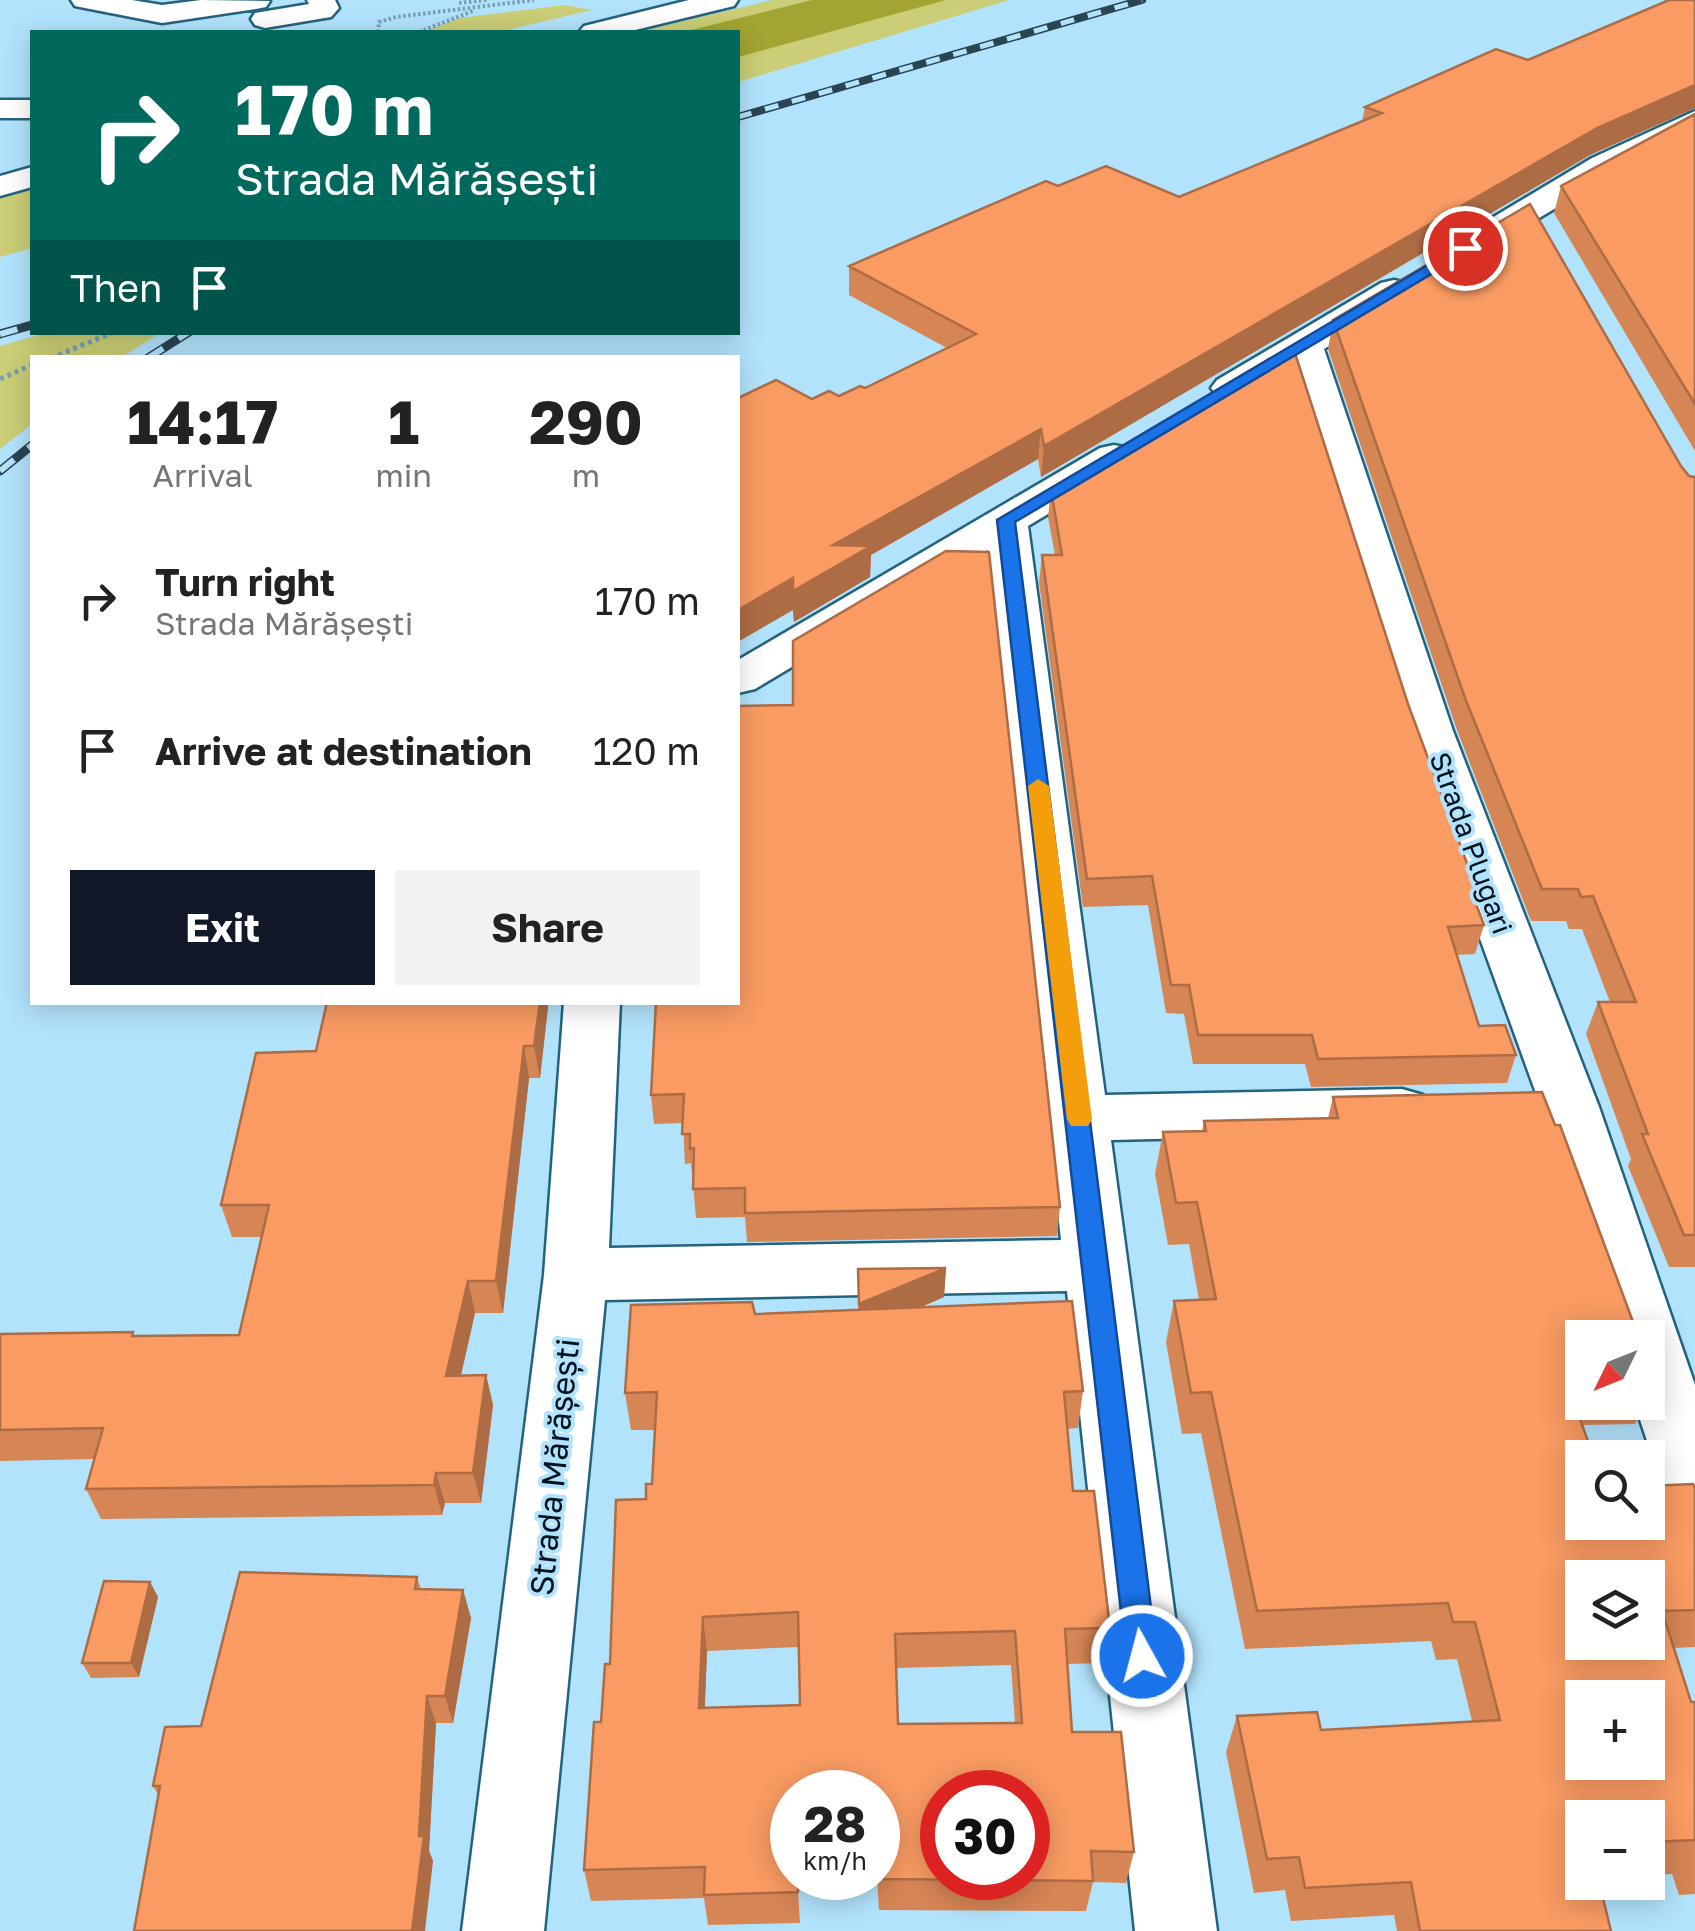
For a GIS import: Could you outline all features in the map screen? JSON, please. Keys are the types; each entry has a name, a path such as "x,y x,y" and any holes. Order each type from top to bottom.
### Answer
{"street":[{"path":"85,0 162,14 324,10 321,0"},
{"path":"602,30 724,0"},
{"path":"0,110 30,109"},
{"path":"1204,404 1304,346 1540,225 1604,164 1695,120"},
{"path":"0,186 30,178"},
{"name":"Strada Plugari","path":"1304,346 1429,731 1570,1107 1640,1320"},
{"path":"740,678 1138,442"},
{"path":"1006,520 1176,1931"},
{"name":"Strada Mărășești","path":"503,1931 576,1275 592,1005"},
{"path":"1511,1108 1570,1107"},
{"path":"1080,1118 1452,1110"},
{"path":"576,1275 1093,1264"},
{"name":"Strada Plugari","path":"1665,1395 1695,1487"}],"path":[{"path":"459,3 487,0"},
{"path":"378,30 379,22 386,19 534,0"},
{"path":"423,30 483,6"},
{"path":"58,355 107,335"},
{"path":"0,379 30,366"}],"green space":[{"path":"772,0 1009,0 740,81 740,30 646,30"},
{"path":"565,5 592,10 507,30 429,30 459,18"},
{"path":"30,188 30,249 0,257 0,197"},
{"path":"38,335 157,335 125,355 30,355 30,426 0,449 0,346"}],"shaded area":[{"path":"812,0 946,0 740,56 740,30 691,30"}],"building":[{"path":"1669,0 1695,0 1695,85 1597,128 1044,446 1041,429 833,545 871,546 793,591 793,578 740,609 740,397 776,380 812,399 829,391 839,396 860,386 865,388 976,334 849,266 1046,181 1058,186 1106,166 1179,197 1382,113 1365,107 1496,49 1528,60"},
{"path":"1695,114 1695,404 1561,186"},
{"path":"1530,204 1681,466 1695,477 1695,1235 1684,1235 1642,1134 1648,1134 1598,1002 1636,1002 1593,896 1581,897 1578,889 1542,889 1465,698 1333,320"},
{"path":"1293,347 1408,704 1478,893 1472,893 1484,925 1448,927 1479,1026 1505,1025 1516,1055 1318,1059 1312,1035 1198,1035 1189,985 1171,985 1152,876 1087,879 1042,555 1062,555 1051,490"},
{"path":"946,551 989,552 1060,1207 745,1213 745,1188 693,1189 694,1148 690,1149 690,1134 682,1134 684,1094 651,1095 656,1005 740,1005 740,706 793,705 793,641"},
{"path":"326,1005 540,1005 534,1046 524,1046 496,1281 468,1281 446,1376 486,1375 473,1473 436,1473 434,1485 86,1489 103,1428 0,1430 0,1334 239,1335 269,1205 221,1205 256,1053 316,1051"},
{"path":"1542,1092 1555,1125 1560,1125 1632,1320 1565,1320 1565,1420 1580,1420 1588,1440 1565,1440 1565,1540 1665,1540 1665,1485 1693,1484 1695,1488 1695,1610 1665,1611 1665,1560 1565,1560 1565,1660 1665,1660 1665,1620 1691,1702 1695,1702 1695,1840 1665,1841 1665,1800 1565,1800 1565,1900 1603,1900 1611,1931 1420,1931 1411,1882 1305,1888 1299,1857 1267,1859 1237,1716 1317,1712 1321,1730 1500,1720 1475,1622 1453,1622 1448,1603 1257,1611 1211,1392 1191,1393 1174,1301 1216,1299 1197,1202 1176,1203 1163,1132 1206,1131 1204,1121 1338,1118 1333,1097"},
{"path":"946,1268 859,1304 858,1269"},
{"path":"1072,1301 1083,1391 1064,1392 1073,1491 1094,1491 1110,1628 1065,1629 1072,1732 1121,1732 1134,1852 1091,1851 1093,1881 1050,1881 1050,1770 920,1770 920,1879 900,1879 900,1770 770,1770 770,1893 704,1895 705,1867 584,1870 594,1722 601,1722 605,1664 610,1664 616,1500 646,1499 646,1484 652,1484 657,1392 625,1393 631,1305 752,1302 755,1314","holes":["798,1612 800,1705 699,1708 703,1617","1015,1631 1022,1723 898,1724 895,1634"]},
{"path":"240,1572 417,1577 415,1589 463,1590 445,1696 427,1696 419,1836 424,1836 412,1931 134,1931 160,1786 153,1786 165,1727 201,1726"},
{"path":"104,1581 150,1582 131,1663 82,1663"}],"railway":[{"path":"740,116 1142,0"},
{"path":"0,334 30,326"},
{"path":"153,355 184,335"},
{"path":"0,471 30,447"}],"slow traffic":[{"path":"1038,786 1080,1119"}],"route":[{"path":"1142,1656 1006,520 1465,248"}]}
